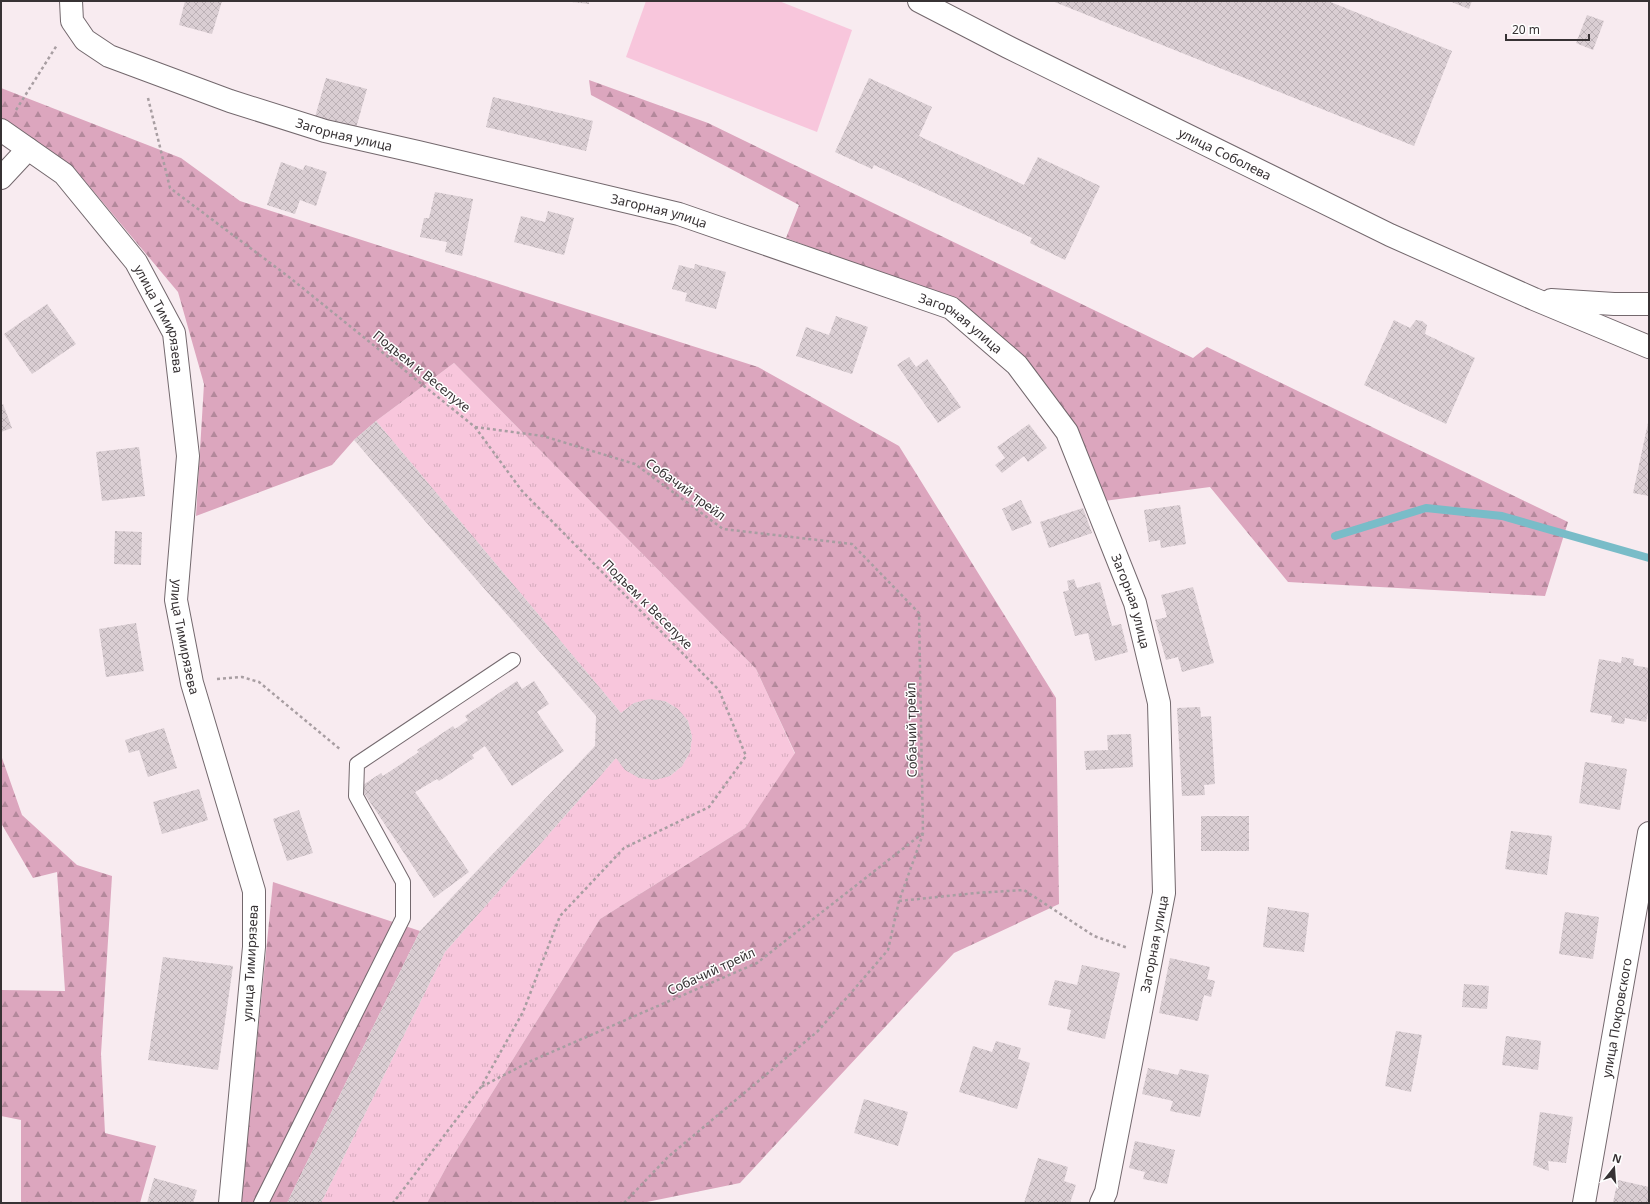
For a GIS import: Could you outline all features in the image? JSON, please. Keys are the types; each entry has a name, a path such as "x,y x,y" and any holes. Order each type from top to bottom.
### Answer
{"street":[{"name":"улица Соболева","path":"919,1 1008,47 1390,235 1534,299 1649,347"},
{"name":"Загорная улица","path":"72,11 85,40 109,56 230,101 325,131 679,214 950,308 1017,365 1067,432 1135,603 1159,703 1164,893 1106,1192 1101,1203"},
{"name":"улица Тимирязева","path":"2,130 64,174 136,262 174,333 188,456 176,600 192,683 254,890 254,947 230,1203"},
{"path":"1,178 28,149"},
{"name":"улица Соболева","path":"1534,299 1614,304 1649,304"},
{"name":"улица Покровского","path":"1584,1203 1649,833"}],"lane":[{"path":"261,1203 403,918 403,882 356,796 357,764 513,660"}],"path":[{"path":"2,130 72,11"},
{"name":"Подъем к Веселухе","path":"140,68 170,188 289,277 475,427 522,491 719,690 746,756 709,806 624,848 560,916 523,1012 481,1087"},
{"name":"Собачий трейл","path":"475,427 543,436 635,464 723,529 852,544 919,612 923,833 757,963 531,1061 481,1087"},
{"path":"211,679 242,677 259,682 357,764"},
{"path":"624,1203 668,1157 818,1030 888,950 899,902 923,833"},
{"path":"899,902 976,893 1024,890 1094,936 1151,956"},
{"path":"393,1203 481,1087"}],"green space":[{"path":"646,1 779,1 852,30 817,132 626,57"},
{"path":"589,80 708,123 1193,358 1207,347 1568,522 1545,596 1288,582 1210,487 1104,501 1032,370 954,302 786,238 799,205 591,95"},
{"path":"1,88 181,158 240,201 758,367 899,446 1056,698 1059,904 954,953 740,1183 642,1203 427,1203 448,1164 600,919 745,828 795,753 756,669 454,363 376,421 354,440 332,465 196,516 204,384 178,292 74,168 1,124"},
{"path":"454,363 756,669 795,754 745,828 600,919 448,1164 427,1203 321,1203 445,952 616,758 670,776 682,766 690,752 692,737 688,721 678,709 665,701 634,703 621,713 376,421"},
{"path":"1,755 22,815 77,865 112,876 101,1054 105,1133 156,1146 140,1203 21,1203 21,1120 1,1116 1,990 65,991 57,872 33,878 1,823"},
{"path":"273,882 420,931 287,1203 241,1203"}],"building":[{"path":"185,1 222,1 212,34 179,25"},
{"path":"563,1 589,1 589,4"},
{"path":"1052,1 1328,1 1452,51 1414,146"},
{"path":"1449,1 1472,1 1469,9"},
{"path":"1587,15 1604,21 1593,50 1576,43"},
{"path":"326,78 367,89 356,128 315,117"},
{"path":"869,78 932,107 919,136 1024,185 1038,157 1100,186 1065,260 1030,243 1032,238 874,165 872,169 835,152"},
{"path":"493,97 593,121 586,151 486,127"},
{"path":"281,162 303,170 305,165 327,172 316,206 300,200 295,214 267,205"},
{"path":"435,192 473,199 462,256 445,252 447,242 420,237 424,218 429,218"},
{"path":"548,211 574,218 564,255 514,242 521,216 545,222"},
{"path":"695,264 726,272 716,309 685,301 687,293 672,289 679,265 694,269"},
{"path":"47,304 76,344 32,374 4,334"},
{"path":"836,316 868,327 852,374 796,356 806,327 829,335"},
{"path":"1394,320 1410,328 1416,320 1422,321 1427,325 1425,334 1475,358 1446,424 1364,385"},
{"path":"909,357 916,367 927,359 961,407 938,423 897,365"},
{"path":"3,404 12,428 1,432 1,405"},
{"path":"376,421 621,713 634,703 649,699 665,701 678,709 688,721 692,737 690,752 682,766 670,776 655,780 639,778 625,770 616,758 445,952 321,1203 287,1203 420,931 595,746 596,716 354,440"},
{"path":"1649,423 1649,496 1633,493"},
{"path":"1029,424 1047,448 1028,462 1024,456 1002,473 995,465 1005,458 997,447"},
{"path":"139,447 145,496 102,501 96,452"},
{"path":"1021,500 1032,523 1012,531 1002,509"},
{"path":"1180,505 1186,544 1161,548 1160,540 1149,542 1144,510"},
{"path":"1083,508 1092,533 1049,548 1040,522"},
{"path":"115,531 142,532 141,565 114,564"},
{"path":"1074,579 1077,588 1100,582 1112,626 1121,624 1128,652 1095,661 1088,633 1075,636 1063,592 1069,590 1067,581"},
{"path":"1193,587 1214,663 1182,672 1178,657 1166,660 1155,620 1167,617 1161,595"},
{"path":"136,623 144,671 106,677 99,629"},
{"path":"1622,657 1634,659 1633,665 1649,668 1649,707 1646,722 1625,718 1624,724 1611,722 1612,716 1590,712 1599,659 1621,663"},
{"path":"517,681 522,689 534,681 549,704 537,712 564,751 512,786 485,746 472,755 474,758 439,781 437,779 415,792 469,872 434,898 360,787 381,773 383,776 419,752 417,750 453,726 455,729 468,720 465,716"},
{"path":"1200,707 1201,717 1211,716 1215,784 1204,785 1205,795 1182,796 1177,708"},
{"path":"164,728 177,768 148,777 139,750 129,753 125,740"},
{"path":"1131,734 1133,767 1086,770 1084,751 1108,750 1107,735"},
{"path":"1585,762 1627,769 1620,810 1579,803"},
{"path":"199,789 208,820 162,834 153,802"},
{"path":"299,810 313,853 287,861 273,819"},
{"path":"1201,816 1249,816 1249,851 1201,851"},
{"path":"1511,831 1552,836 1547,875 1505,869"},
{"path":"1268,907 1309,913 1304,952 1263,947"},
{"path":"1565,912 1599,917 1593,959 1559,954"},
{"path":"163,957 233,966 218,1070 148,1060"},
{"path":"1170,958 1210,967 1207,979 1215,981 1211,997 1204,995 1198,1021 1159,1013"},
{"path":"1082,965 1120,973 1105,1039 1067,1030 1071,1010 1048,1005 1055,980 1077,985"},
{"path":"1464,984 1489,986 1487,1009 1462,1007"},
{"path":"1396,1031 1422,1035 1411,1092 1385,1086"},
{"path":"1506,1036 1541,1041 1538,1070 1502,1065"},
{"path":"996,1041 1021,1048 1018,1059 1030,1063 1017,1109 959,1092 973,1046 992,1052"},
{"path":"1148,1068 1178,1075 1180,1069 1209,1075 1200,1117 1170,1111 1173,1101 1142,1094"},
{"path":"864,1099 908,1112 898,1146 854,1133"},
{"path":"1540,1112 1573,1117 1566,1163 1548,1161 1549,1171 1533,1165"},
{"path":"1135,1141 1175,1150 1167,1184 1143,1179 1145,1172 1129,1168"},
{"path":"1038,1158 1068,1167 1064,1181 1076,1185 1070,1203 1024,1203"},
{"path":"154,1178 197,1190 193,1203 147,1203"},
{"path":"1618,1180 1649,1187 1649,1203 1613,1202"}],"waterway":[{"path":"1335,536 1426,508 1502,516 1649,558"}]}
